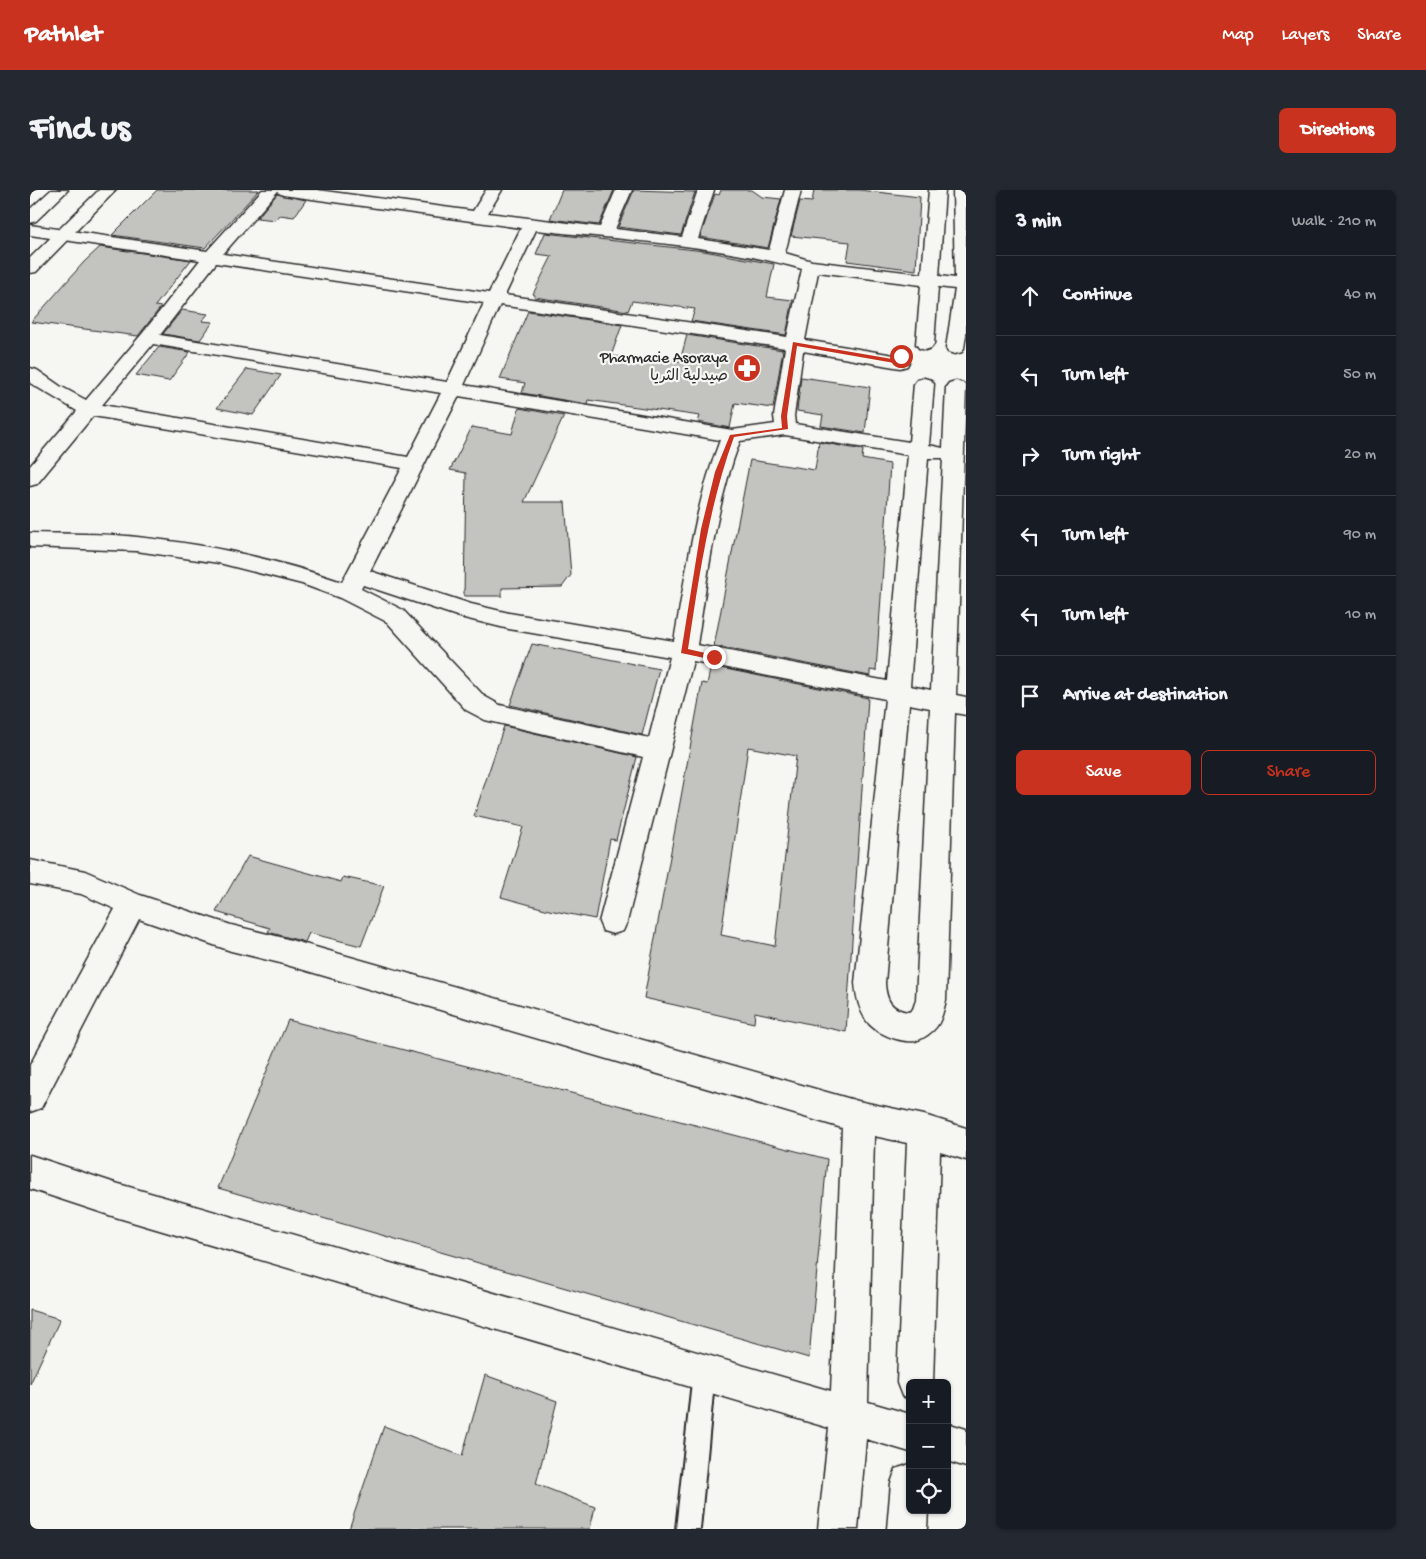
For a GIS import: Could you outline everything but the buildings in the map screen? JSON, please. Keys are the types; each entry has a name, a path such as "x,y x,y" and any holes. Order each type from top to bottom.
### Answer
{"street":[{"path":"30,218 60,190"},
{"path":"30,268 108,190"},
{"path":"30,480 148,338 212,256 270,190"},
{"path":"282,190 382,197 478,216 689,242 776,256 811,266 965,285"},
{"path":"478,216 494,190"},
{"path":"606,232 624,190"},
{"path":"689,242 706,190"},
{"path":"776,256 793,190"},
{"path":"925,344 937,190"},
{"path":"924,384 870,983 871,999 880,1015 896,1026 914,1027 926,1018 931,1000 955,703 961,386 935,387 924,384 907,374 900,362 901,356 906,350 925,344 961,351 965,285 961,190"},
{"path":"352,584 453,389 531,224"},
{"path":"30,230 795,344 900,362"},
{"path":"785,429 784,416 795,344 811,266"},
{"path":"148,338 732,436 785,429 960,457"},
{"path":"30,374 53,390 88,409 414,464"},
{"path":"613,922 684,651 704,529 718,472 732,436"},
{"path":"30,540 136,544 219,556 307,578 352,584 509,621 684,651 955,703"},
{"path":"352,584 395,616 427,648 474,703 494,714 658,750"},
{"path":"30,872 85,883 132,904 231,938 280,950 858,1117 924,1131 966,1144"},
{"path":"30,1097 132,904"},
{"path":"838,1529 849,1415 858,1117"},
{"path":"915,1379 924,1131"},
{"path":"30,1172 112,1199 906,1432"},
{"path":"951,1443 966,1448"},
{"path":"907,1529 908,1514"}],"lane":[{"path":"688,1529 704,1372"}],"place":[{"name":"Pharmacie Asoraya صيدلية الثريا","path":"747,368"}],"route":[{"path":"714,657 684,651 704,529 718,472 732,436 785,429 784,416 795,344 900,362 901,356"}]}
